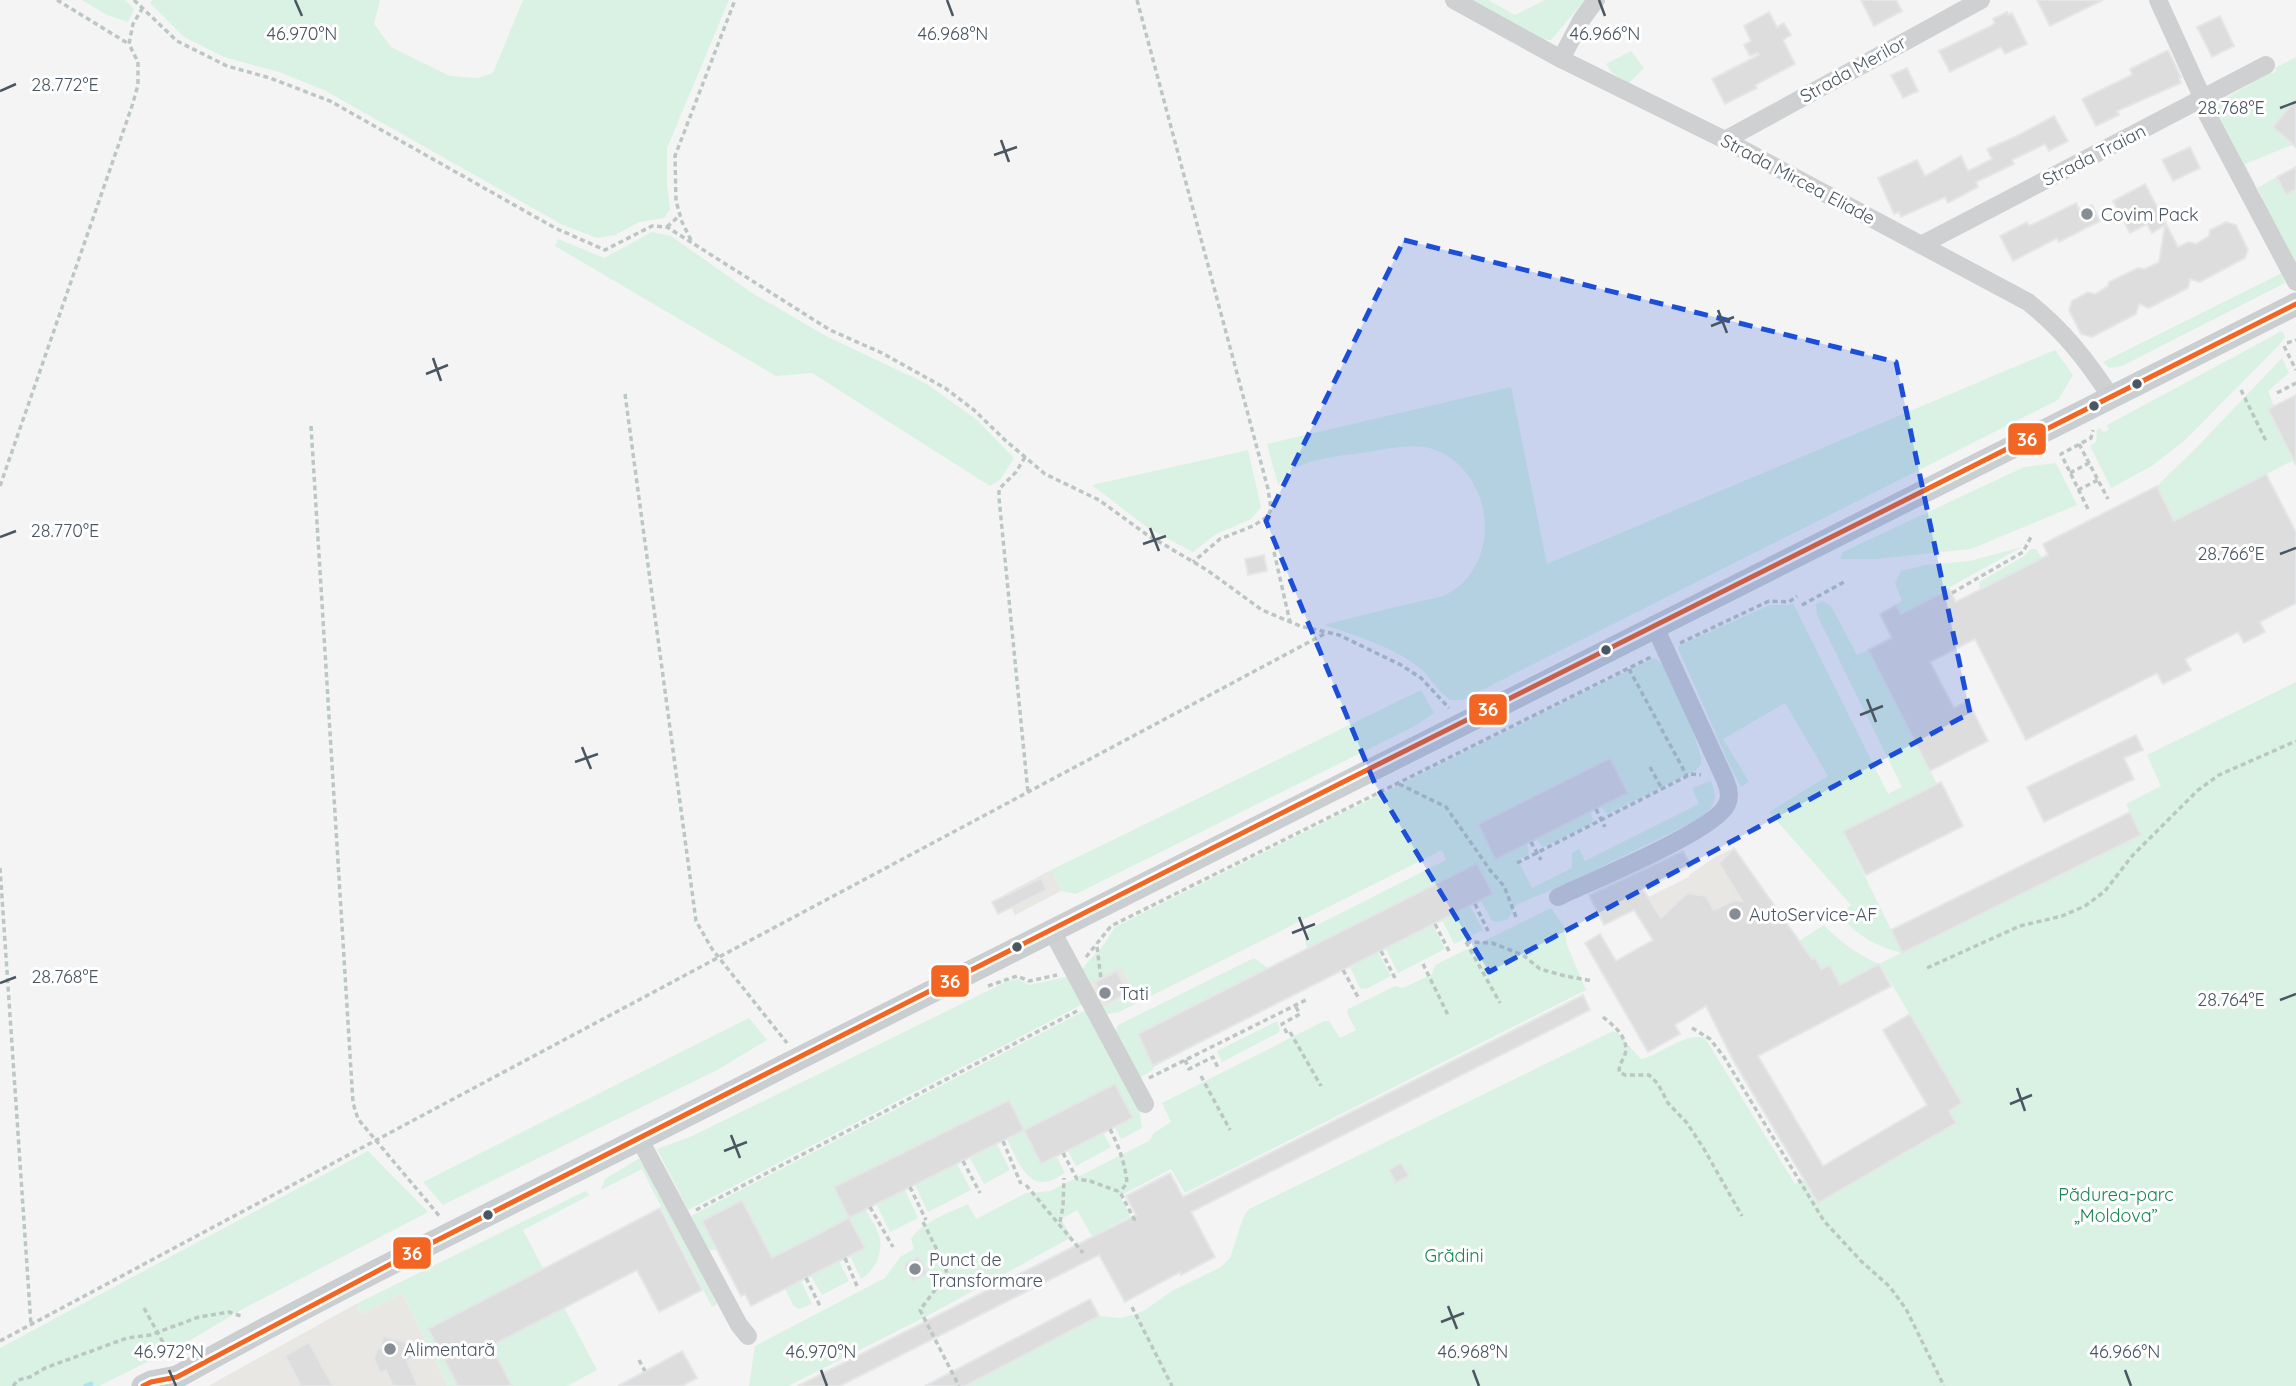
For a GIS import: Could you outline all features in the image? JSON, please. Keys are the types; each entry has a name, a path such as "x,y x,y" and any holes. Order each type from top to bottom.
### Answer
{"main road":[{"path":"143,1386 269,1326 640,1140 1051,929 2296,304"}],"street":[{"name":"Strada Mircea Eliade","path":"1454,0 1561,59 1726,140 2028,302 2056,325 2086,359 2111,397"},
{"path":"1561,59 1581,19 1596,0"},
{"name":"Strada Merilor","path":"1726,140 1981,0"},
{"path":"2158,0 2213,125 2296,282"},
{"name":"Strada Traian","path":"1921,245 2266,65"},
{"path":"1558,897 1681,839 1712,821 1728,803 1729,793 1722,773 1654,625"},
{"path":"1051,929 1145,1104"},
{"path":"640,1140 739,1325 748,1336"}],"path":[{"path":"0,486 138,85 138,62 129,44 58,0"},
{"path":"134,0 177,41 227,66 270,78 330,101 555,228 605,250 652,226 667,227 830,330 945,388 974,410 1045,474 1099,500 1262,610 1290,622 1339,635 1411,671 1464,721"},
{"path":"692,242 676,201 675,156 735,0"},
{"path":"1138,0 1268,489 1271,509 1266,517 1253,526 1220,539 1193,562"},
{"path":"129,44 133,24 142,8"},
{"path":"667,227 680,215"},
{"path":"2296,340 2286,344 2296,370"},
{"path":"2277,393 2296,383"},
{"path":"2241,390 2266,442"},
{"path":"625,394 696,921 719,958 799,1058"},
{"path":"311,426 353,1103 358,1118 453,1233"},
{"path":"2088,509 2060,454 2091,438 2093,430"},
{"path":"2079,444 2108,499"},
{"path":"1025,457 1016,472 999,489 999,498 1028,793"},
{"path":"2070,472 2089,463"},
{"path":"2078,490 2098,480"},
{"path":"1952,593 2023,552 2031,537"},
{"path":"1273,552 1290,622"},
{"path":"1802,605 1844,582"},
{"path":"1073,972 1111,926 1666,650 1769,601 1789,603 1797,596"},
{"path":"0,1341 1328,632"},
{"path":"1629,669 1687,776"},
{"path":"1927,968 2020,926 2062,916 2085,906 2105,891 2132,856 2197,791 2219,775 2296,741"},
{"path":"1650,767 1662,789"},
{"path":"1517,863 1691,774 1702,775"},
{"path":"1398,784 1446,807 1498,878 1516,917"},
{"path":"1596,809 1605,827"},
{"path":"1531,842 1541,860"},
{"path":"0,868 32,1325"},
{"path":"1475,904 1489,931"},
{"path":"1435,924 1449,951"},
{"path":"1500,1003 1466,942 1492,943 1523,955 1541,969 1593,981"},
{"path":"1097,946 1101,979"},
{"path":"1381,951 1395,978"},
{"path":"1423,964 1449,1017"},
{"path":"1343,970 1358,997"},
{"path":"1154,1075 1306,1000"},
{"path":"682,1217 1091,1004"},
{"path":"1296,1006 1300,1014 1282,1024 1321,1086"},
{"path":"1603,1017 1618,1030 1626,1049 1618,1068 1619,1072 1649,1075 1658,1084 1668,1103 1687,1123 1704,1149 1742,1216"},
{"path":"1692,1028 1710,1039 1724,1056 1824,1221 1861,1261 1890,1287 1906,1309 1944,1386"},
{"path":"1185,1060 1189,1069 1213,1057 1218,1068"},
{"path":"1200,1076 1230,1130"},
{"path":"1110,1129 1121,1149 1126,1171 1127,1183 1120,1192"},
{"path":"1003,1141 1024,1184 1083,1253"},
{"path":"1063,1153 1077,1179 1120,1192 1134,1219 1139,1220"},
{"path":"963,1161 980,1193"},
{"path":"1059,1224 1063,1207 1064,1178"},
{"path":"910,1187 947,1275 920,1310 959,1386"},
{"path":"870,1207 892,1247"},
{"path":"845,1258 858,1286"},
{"path":"806,1278 820,1306"},
{"path":"1132,1307 1172,1386"},
{"path":"144,1308 171,1357 169,1375"},
{"path":"13,1386 18,1380 96,1348 110,1346 127,1338 149,1335 199,1317 229,1312 269,1326"},
{"path":"639,1360 645,1371"}],"highlighted area":[{"path":"1404,240 1896,362 1970,713 1489,972 1375,784 1266,521"}],"shaded area":[{"path":"1734,848 1803,947 1710,997 1648,897 1689,877 1715,857"},
{"path":"1051,870 1061,891 1015,915 1005,894"},
{"path":"1121,966 1134,992 1099,1010 1085,984"},
{"path":"402,1293 448,1386 208,1386 358,1303 357,1308 362,1314"}],"green space":[{"path":"82,0 125,0 134,9 128,22 107,15"},
{"path":"152,0 380,0 374,24 391,47 450,76 478,78 493,73 523,0 729,0 667,148 670,209 664,218 639,222 615,235 597,238 563,225 324,90 279,72 224,57 184,37 150,3"},
{"path":"1465,0 1488,0 1515,15 1545,0 1585,0 1551,40 1540,39"},
{"path":"1631,51 1644,68 1629,83 1613,74 1606,64"},
{"path":"2296,57 2296,149 2292,145 2245,164 2257,188 2252,187 2214,112 2216,104 2270,72 2272,74 2276,71 2275,68"},
{"path":"2296,166 2296,266 2259,200 2262,197 2257,188"},
{"path":"652,232 671,236 752,293 826,336 927,384 977,420 1014,458 1000,480 990,486 812,373 776,376 555,246 558,239 604,258"},
{"path":"2282,273 2285,283 2122,366 2109,368 2103,362"},
{"path":"2282,331 2285,337 2280,344 2184,441 2152,466 2111,488 2090,446 2096,442 2097,430 2109,430 2107,425"},
{"path":"2055,350 2073,375 2058,400 1462,700 1450,700 1424,672 1403,656 1324,625 1440,597 1468,577 1479,559 1484,539 1480,497 1470,478 1456,463 1438,451 1408,446 1306,463 1290,470 1278,485 1267,444 1511,387 1547,564"},
{"path":"2282,358 2289,373 2268,391 2274,406 2268,409 2294,460 2174,521 2157,486"},
{"path":"1248,450 1261,507 1251,519 1216,534 1193,552 1148,528 1092,485"},
{"path":"2056,463 2077,505 1971,549 1875,559 1840,559 1843,552 2024,467"},
{"path":"2022,547 1905,612 1909,631 1896,605 1902,601 1895,583 1901,571 1925,565 1970,561"},
{"path":"2031,549 2036,549 2042,558 1980,590 1979,582 2024,556"},
{"name":"Pădurea-parc „Moldova”","path":"1822,601 1831,606 1857,655 1868,650 1937,784 1843,832 1902,952 2141,835 2126,804 2161,786 2147,755 2296,682 2296,1386 965,1386 1099,1316 1121,1318 1145,1310 1172,1291 1221,1267 1230,1258 1243,1218 1249,1209 1613,1031 1618,1033 1641,1059 1689,1038 1705,1038 1795,1184 1803,1179 1818,1203 1955,1123 1949,1111 1962,1103 1880,964 1840,985 1830,965 1821,969 1814,958 1710,1013 1799,941 1824,925 1850,948 1879,964 1901,953 1867,939 1839,916 1851,905 1769,812 1828,776 1785,703 1723,739 1749,782 1741,787 1678,648 1770,605 1793,603 1888,794 1902,787 1817,615 1816,604"},
{"path":"1653,658 1669,673 1683,702 1701,757 1701,764 1696,770 1607,814 1601,807 1628,793 1610,758 1478,825 1495,859 1527,844 1529,854 1518,860 1532,888 1572,868 1572,853 1579,849 1585,861 1699,804 1692,788 1711,781 1715,795 1712,806 1693,822 1516,905 1508,919 1499,922 1492,921 1481,901 1493,894 1477,863 1307,949 1305,938 1309,929 1446,860 1442,850 1119,1012 1108,1014 1099,1010 1134,993 1121,967 1085,984 1080,971 1105,943 1115,927"},
{"path":"1421,690 1434,713 1415,726 1076,894 1061,891 1051,870"},
{"path":"1591,812 1593,823 1543,847 1536,839"},
{"path":"1470,906 1483,930 1454,944 1442,920"},
{"path":"1551,908 1564,927 1567,945 1586,990 1185,1193 1171,1169 1120,1196 1130,1216 1092,1236 1077,1210 1061,1219 1072,1237 927,1316 788,1386 749,1386 755,1346 885,1278 900,1257 914,1249 911,1239 929,1222 968,1204 976,1219 1026,1193 1050,1191 1149,1141 1154,1133 1171,1122 1162,1103 1324,1021 1329,1021 1340,1038 1356,1030 1347,1013 1348,1009 1395,986 1403,988 1432,974 1435,965"},
{"path":"1433,925 1445,949 1398,973 1386,949"},
{"path":"1378,952 1391,976 1366,989 1360,988 1350,967"},
{"path":"1254,958 1269,969 1138,1034 1154,1069 1137,1079 1115,1031 1118,1025"},
{"path":"1066,977 1083,1004 688,1210 657,1149 690,1137 1008,981 1017,979 1029,985"},
{"path":"1086,1010 1138,1101 1142,1128 1121,1139 1115,1127 1132,1117 1115,1084 1025,1130 1041,1164 1057,1157 1065,1173 1041,1182 1034,1180 1022,1169 1007,1139 1024,1130 1008,1100 834,1187 849,1218 772,1258 742,1200 702,1221 717,1250 709,1250 691,1216"},
{"path":"749,1018 767,1040 719,1069 443,1205 423,1182"},
{"path":"1277,1021 1280,1030 1278,1033 1222,1062 1217,1051"},
{"path":"1103,1133 1111,1147 1076,1166 1068,1151"},
{"path":"997,1144 1010,1170 984,1184 970,1158"},
{"path":"368,1151 428,1212 239,1311 184,1344 99,1386 0,1386 0,1348"},
{"path":"638,1159 647,1167 717,1304 712,1307 642,1169 601,1190 605,1179"},
{"path":"957,1164 971,1190 928,1212 915,1185"},
{"path":"905,1190 918,1218 890,1232 876,1204"},
{"path":"585,1191 590,1195 523,1230 597,1370 567,1386 448,1386 402,1293 362,1314 357,1308 358,1303"},
{"path":"866,1210 879,1235 877,1260 861,1279 850,1256 865,1248 849,1218"},
{"path":"839,1261 849,1281 822,1295 811,1276"},
{"path":"801,1281 812,1304 799,1309 794,1306 785,1289"}],"building":[{"path":"1861,0 1896,0 1902,11 1874,26"},
{"path":"2037,0 2103,0 2050,26"},
{"path":"1769,12 1777,27 1784,23 1791,35 1783,40 1795,64 1725,104 1712,79 1759,55 1757,53 1750,56 1744,45 1751,41 1744,26"},
{"path":"2007,12 2008,15 2012,13 2027,44 2005,54 2001,47 1950,72 1939,51 1991,26 1995,23 1993,19"},
{"path":"2220,16 2234,46 2212,57 2197,27"},
{"path":"2168,50 2181,77 2181,83 2117,111 2119,115 2096,126 2082,99 2132,75 2130,69"},
{"path":"1907,68 1918,91 1903,98 1891,75"},
{"path":"2296,99 2296,147 2273,127"},
{"path":"2054,116 2068,141 2049,151 2045,144 2012,160 2014,164 1976,182 1978,187 1948,203 1945,197 1901,217 1899,212 1894,214 1878,178 1917,160 1925,176 1961,156 1968,171 1992,159 1987,149"},
{"path":"2190,147 2200,168 2173,181 2162,160"},
{"path":"2296,167 2296,189 2286,195 2277,177"},
{"path":"2145,184 2178,247 2189,242 2196,244 2209,236 2210,230 2226,222 2236,225 2248,250 2245,258 2200,282 2190,279 2188,288 2149,308 2139,304 2136,314 2092,337 2081,334 2069,310 2072,301 2088,292 2095,294 2108,286 2109,282 2138,268 2145,269 2159,262 2165,225 2152,233 2147,224 2130,233 2113,201"},
{"path":"2076,203 2080,211 2092,205 2100,221 2059,242 2057,238 2013,261 2000,236 2027,222 2029,226"},
{"path":"2296,395 2296,465 2268,409"},
{"path":"2266,474 2296,532 2296,603 2260,622 2265,632 2244,643 2238,632 2185,659 2191,670 2163,684 2157,673 2026,740 1975,639 1930,662 1954,708 1968,701 1988,741 1930,771 1868,650 1892,638 1880,614 1896,605 1901,614 1949,589 1956,602 2048,555 2043,544 2157,486 2174,521"},
{"path":"1264,555 1267,571 1248,575 1245,559"},
{"path":"2136,735 2143,750 2124,758 2134,779 2044,822 2027,787"},
{"path":"1610,758 1628,793 1495,860 1478,824"},
{"path":"1941,782 1963,826 1866,875 1843,831"},
{"path":"2130,812 2141,835 1902,953 1891,930"},
{"path":"1734,848 1821,969 1830,965 1840,985 1879,964 1891,986 1758,1056 1823,1166 1927,1105 1883,1030 1910,1014 1962,1103 1949,1111 1956,1123 1818,1203 1733,1060 1706,1006 1675,1025 1680,1034 1648,1052 1585,943 1600,934 1616,961 1653,940 1634,910 1604,925 1589,895 1683,851 1691,866 1643,889 1661,918 1687,893 1706,896 1714,910 1734,900 1742,901 1719,863"},
{"path":"1477,863 1493,894 1153,1066 1138,1034"},
{"path":"1041,878 1047,890 998,914 992,902"},
{"path":"1117,971 1128,993 1106,1004 1095,982"},
{"path":"1583,995 1590,1010 1191,1212 1215,1257 1181,1275 1180,1272 1125,1302 1099,1255 840,1386 798,1386 1136,1215 1126,1196 1170,1173 1183,1197"},
{"path":"1115,1084 1133,1118 1041,1164 1024,1130"},
{"path":"1009,1100 1024,1130 849,1218 834,1187"},
{"path":"1401,1163 1409,1176 1396,1183 1389,1170"},
{"path":"742,1200 772,1258 849,1218 865,1248 751,1306 745,1294 741,1296 702,1221"},
{"path":"660,1208 702,1290 659,1312 637,1270 491,1346 512,1386 458,1386 428,1329"},
{"name":"Punct de Transformare","path":"918,1257 927,1273 913,1281 904,1265"},
{"path":"1090,1299 1099,1316 965,1386 925,1386"},
{"path":"383,1336 405,1342 413,1358 407,1361 418,1386 393,1386 386,1370 380,1373 374,1359 377,1349 381,1348"},
{"path":"309,1342 333,1386 301,1386 285,1356"},
{"path":"682,1351 697,1378 682,1386 618,1386"}],"waterway":[{"path":"86,1386 91,1384"}],"transit line":[{"name":"36","path":"143,1386 177,1377 402,1258 2296,304"}],"place":[{"name":"Covim Pack","path":"2087,214"},
{"name":"AutoService-AF","path":"1735,914"},
{"name":"Tati","path":"1105,993"},
{"name":"Punct de Transformare","path":"915,1269"},
{"name":"Alimentară","path":"390,1349"}],"park label":[{"name":"Grădini","path":"1454,1255"}]}
